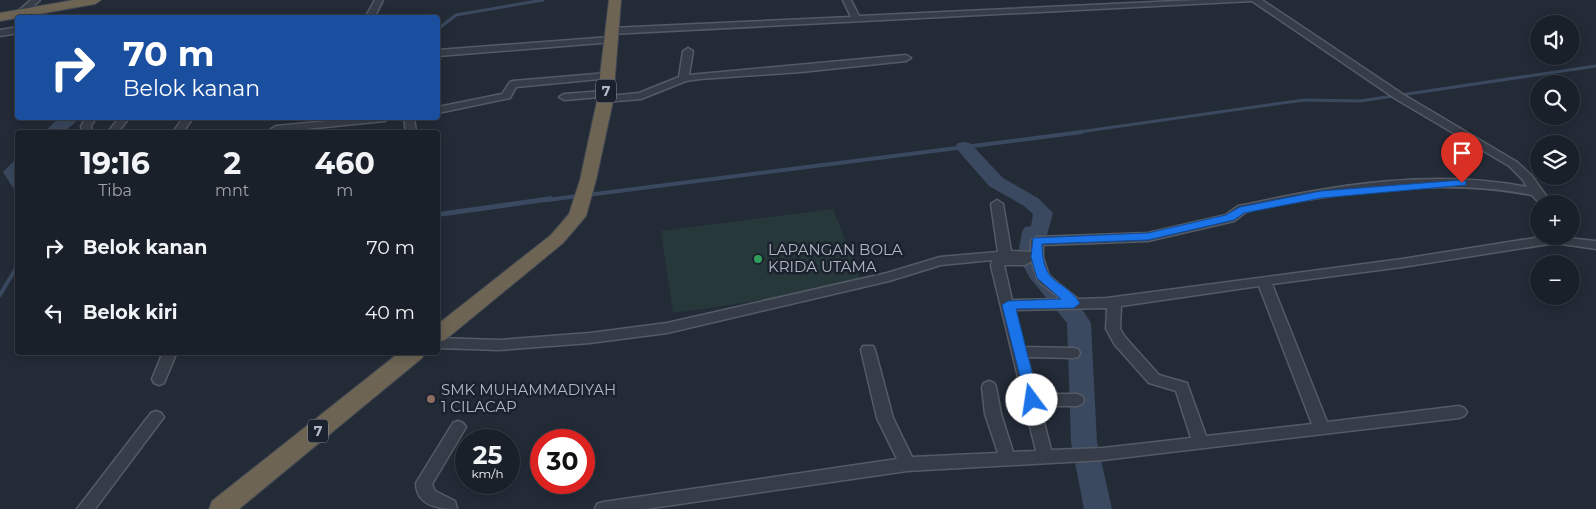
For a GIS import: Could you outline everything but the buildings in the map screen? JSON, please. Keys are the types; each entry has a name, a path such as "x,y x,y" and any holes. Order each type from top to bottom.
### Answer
{"highway":[{"path":"0,17 95,0"},
{"name":"7","path":"440,333 557,239 573,221 582,204 605,97 615,0"},
{"name":"7","path":"221,509 412,355"}],"street":[{"path":"20,14 36,0"},
{"path":"371,15 379,0"},
{"path":"847,0 856,19"},
{"path":"440,52 611,36 856,19 1249,0"},
{"path":"1256,0 1381,85 1513,164 1527,177 1538,195"},
{"path":"0,32 15,30"},
{"path":"684,79 688,51"},
{"path":"564,97 641,96 684,79 717,74 801,69 906,58"},
{"path":"440,110 497,104 508,94 510,86 513,84 607,76"},
{"path":"115,130 122,120"},
{"path":"283,130 368,120"},
{"path":"1072,303 1043,278 1031,258 1037,240 1148,237 1230,218 1240,210 1321,194 1462,183 1503,185 1536,192"},
{"path":"997,204 1005,255"},
{"path":"1580,241 1593,244"},
{"path":"1008,305 1114,302 1402,264 1530,243"},
{"path":"440,343 500,345 590,338 667,328 889,277 940,261 1005,255 1031,258"},
{"path":"1031,258 997,262 1045,457"},
{"path":"1264,281 1322,429"},
{"path":"1114,302 1113,329 1120,341 1154,380 1182,386 1200,443"},
{"path":"868,350 885,418 908,464"},
{"path":"1020,352 1073,353"},
{"path":"159,379 169,355"},
{"path":"989,387 993,414 1008,460"},
{"path":"1032,400 1077,400"},
{"path":"603,509 674,497 908,464 1103,454 1459,412"},
{"path":"85,509 156,417"},
{"path":"449,509 449,506 429,496 424,491 424,483 458,427"}],"shaded area":[{"name":"LAPANGAN BOLA KRIDA UTAMA","path":"833,209 863,286 673,313 661,231"}],"water":[{"path":"57,120 78,120 66,130 46,130"},
{"path":"15,160 15,191 3,172"},
{"path":"552,196 552,201 440,217 440,212"}],"waterway":[{"path":"440,27 456,15 543,0"},
{"path":"1072,133 1304,100 1360,101 1596,66"},
{"path":"587,195 1082,132"},
{"path":"964,147 996,182 1031,202 1043,213 1040,230 1032,232 1030,248 1032,262 1045,283 1064,302 1079,323 1084,442 1098,509"},
{"path":"547,200 578,196"},
{"path":"0,295 15,270"}],"place":[{"name":"LAPANGAN BOLA KRIDA UTAMA","path":"758,259"},
{"name":"SMK MUHAMMADIYAH 1 CILACAP","path":"431,399"}],"route":[{"path":"1032,400 1008,305 1074,303 1061,295 1043,278 1038,264 1037,240 1148,237 1230,218 1240,210 1321,194 1415,185 1462,183"}]}
